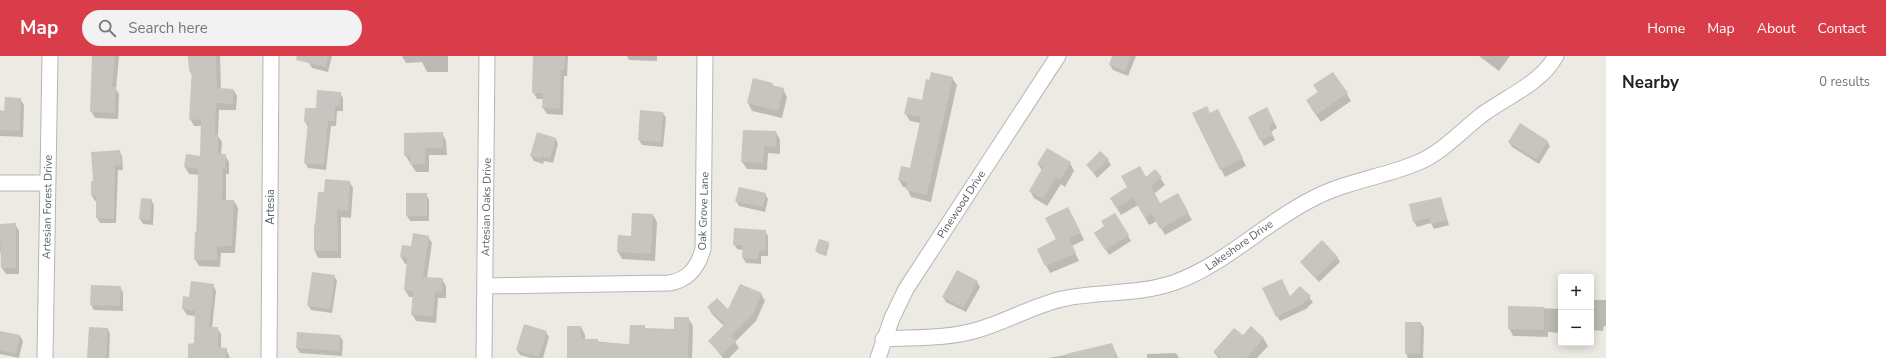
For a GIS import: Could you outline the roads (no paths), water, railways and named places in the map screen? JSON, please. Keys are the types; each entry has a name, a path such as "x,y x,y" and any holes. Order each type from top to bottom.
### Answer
{"street":[{"name":"Artesian Forest Drive","path":"45,358 50,56"},
{"name":"Artesia","path":"269,358 271,56"},
{"name":"Artesian Oaks Drive","path":"484,358 487,56"},
{"name":"Oak Grove Lane","path":"485,286 669,283 684,279 691,273 700,260 703,249 705,56"},
{"name":"Pinewood Drive","path":"878,358 892,318 914,277 1058,56"},
{"name":"Lakeshore Drive","path":"884,338 945,336 975,331 1061,299 1154,288 1172,283 1202,271 1275,219 1314,197 1343,185 1389,174 1420,162 1447,144 1483,114 1538,79 1556,56"},
{"path":"0,183 48,183"}]}
